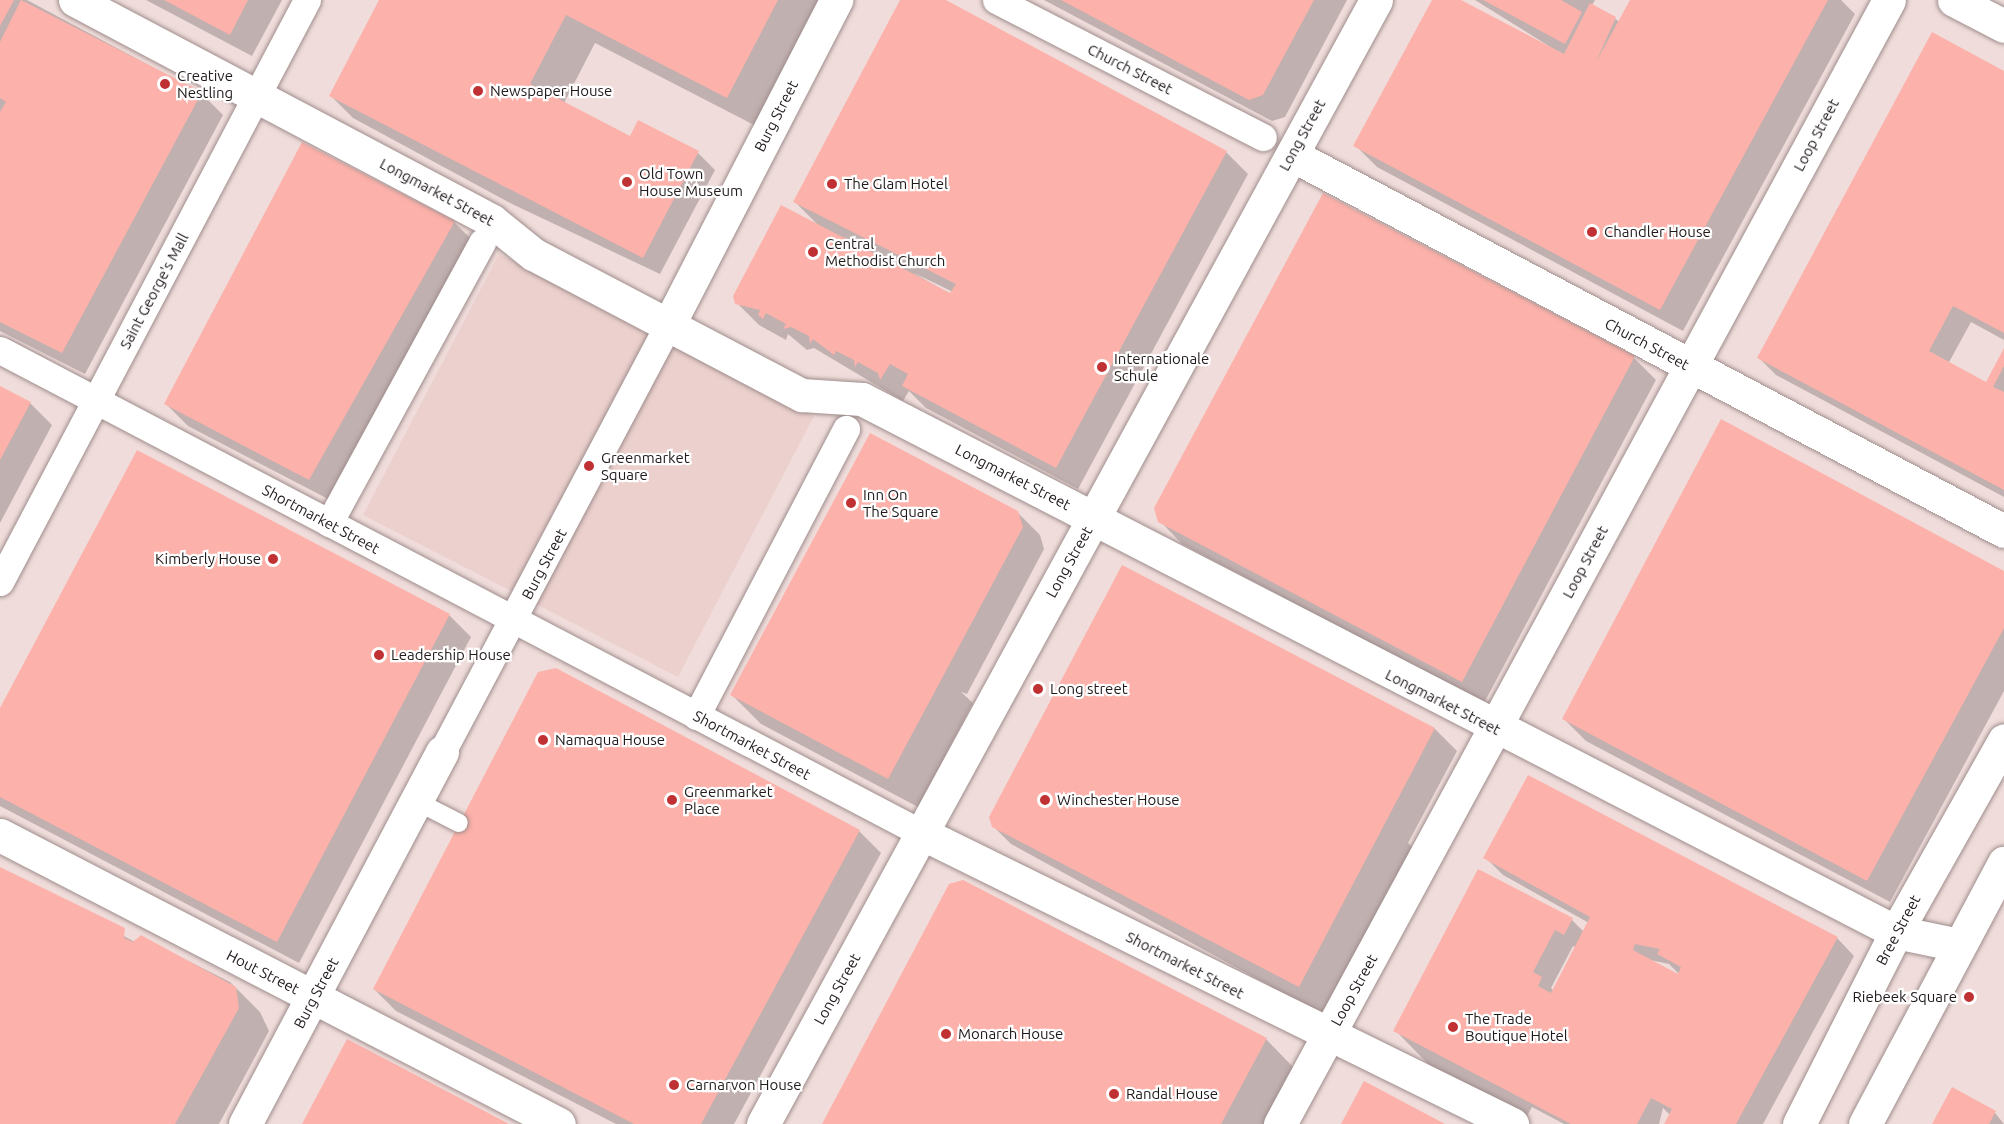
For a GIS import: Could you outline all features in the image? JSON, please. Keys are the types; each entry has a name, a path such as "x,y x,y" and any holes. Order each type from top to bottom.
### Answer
{"street":[{"name":"Longmarket Street","path":"75,0 256,95 487,231 802,395 862,399 1496,729 1896,932 1959,945"},
{"name":"Saint George's Mall","path":"0,582 307,0"},
{"name":"Burg Street","path":"245,1124 314,998 442,752 514,622 836,0"},
{"name":"Church Street","path":"996,0 1263,137"},
{"name":"Long Street","path":"763,1124 1376,0"},
{"name":"Loop Street","path":"1281,1124 1889,0"},
{"path":"1954,0 2004,26"},
{"name":"Church Street","path":"1292,155 2004,531"},
{"path":"329,523 487,231"},
{"name":"Shortmarket Street","path":"0,350 514,622 921,833 1327,1037 1512,1124"},
{"path":"696,716 846,429"},
{"name":"Bree Street","path":"1799,1124 1896,932 2004,740"},
{"name":"Hout Street","path":"0,835 559,1124"},
{"path":"1865,1124 2004,863"}],"lane":[{"path":"846,429 862,399"},
{"path":"416,801 459,823"}],"shaded area":[{"name":"Greenmarket Square","path":"499,254 814,416 678,677 363,515"}],"building":[{"path":"0,0 14,0 0,26"},
{"path":"21,0 202,92 62,353 0,322 0,112 6,102 0,98 0,42"},
{"path":"164,0 248,0 230,35"},
{"path":"379,0 778,0 727,98 566,15 530,84 630,136 638,120 699,151 643,258 329,96"},
{"path":"900,0 946,0 1227,151 1056,468 902,386 908,374 890,364 880,380 878,373 858,362 855,367 854,360 836,351 834,355 813,339 810,343 809,336 791,327 783,329 786,324 766,313 763,319 758,315 760,310 735,304 733,296 781,205 950,293 956,284 793,202"},
{"path":"1061,0 1314,0 1263,95 1249,100"},
{"path":"1432,0 1461,0 1564,54 1590,3 1616,17 1596,62 1630,0 1828,0 1660,310 1353,146"},
{"path":"1483,0 1561,0 1582,12 1565,44"},
{"path":"1932,32 2004,71 2004,333 1953,306 1929,351 1986,382 2004,348 2004,366 1993,387 2004,392 2004,490 1757,358"},
{"path":"302,142 455,221 309,480 164,404"},
{"path":"1323,193 1635,356 1462,682 1158,522 1154,508"},
{"path":"0,386 31,402 0,460"},
{"path":"1721,419 2004,571 2004,628 1867,881 1562,719"},
{"path":"870,433 1018,511 1023,527 888,779 730,695"},
{"path":"137,450 450,614 277,942 0,797 0,708"},
{"path":"1122,565 1435,728 1299,987 992,827 989,817"},
{"path":"556,668 860,830 701,1124 634,1124 373,989 538,672"},
{"path":"1528,775 1838,937 1736,1124 1664,1124 1672,1109 1651,1098 1637,1124 1571,1124 1393,1031 1478,869 1573,918 1564,935 1555,930 1533,972 1542,977 1538,986 1551,993 1590,917 1483,858","holes":["1635,944 1660,949 1657,954 1681,967 1678,974 1633,950"]},
{"path":"0,867 125,928 124,938 133,942 141,935 236,987 239,1008 175,1124 0,1124"},
{"path":"963,880 1267,1038 1221,1124 822,1124 949,884"},
{"path":"347,1039 492,1115 509,1124 302,1124"},
{"path":"1364,1081 1445,1124 1341,1124"},
{"path":"1952,1087 1996,1111 1989,1124 1932,1124"}],"place":[{"name":"Creative Nestling","path":"165,84"},
{"name":"Newspaper House","path":"478,91"},
{"name":"Old Town House Museum","path":"627,182"},
{"name":"The Glam Hotel","path":"832,184"},
{"name":"Chandler House","path":"1592,232"},
{"name":"Central Methodist Church","path":"813,252"},
{"name":"Internationale Schule","path":"1102,367"},
{"name":"Greenmarket Square","path":"589,466"},
{"name":"Inn On The Square","path":"851,503"},
{"name":"Kimberly House","path":"273,559"},
{"name":"Leadership House","path":"379,655"},
{"name":"Long street","path":"1038,689"},
{"name":"Namaqua House","path":"543,740"},
{"name":"Greenmarket Place","path":"672,800"},
{"name":"Winchester House","path":"1045,800"},
{"name":"Riebeek Square","path":"1969,997"},
{"name":"The Trade Boutique Hotel","path":"1453,1027"},
{"name":"Monarch House","path":"946,1034"},
{"name":"Carnarvon House","path":"674,1085"},
{"name":"Randal House","path":"1114,1094"}]}
